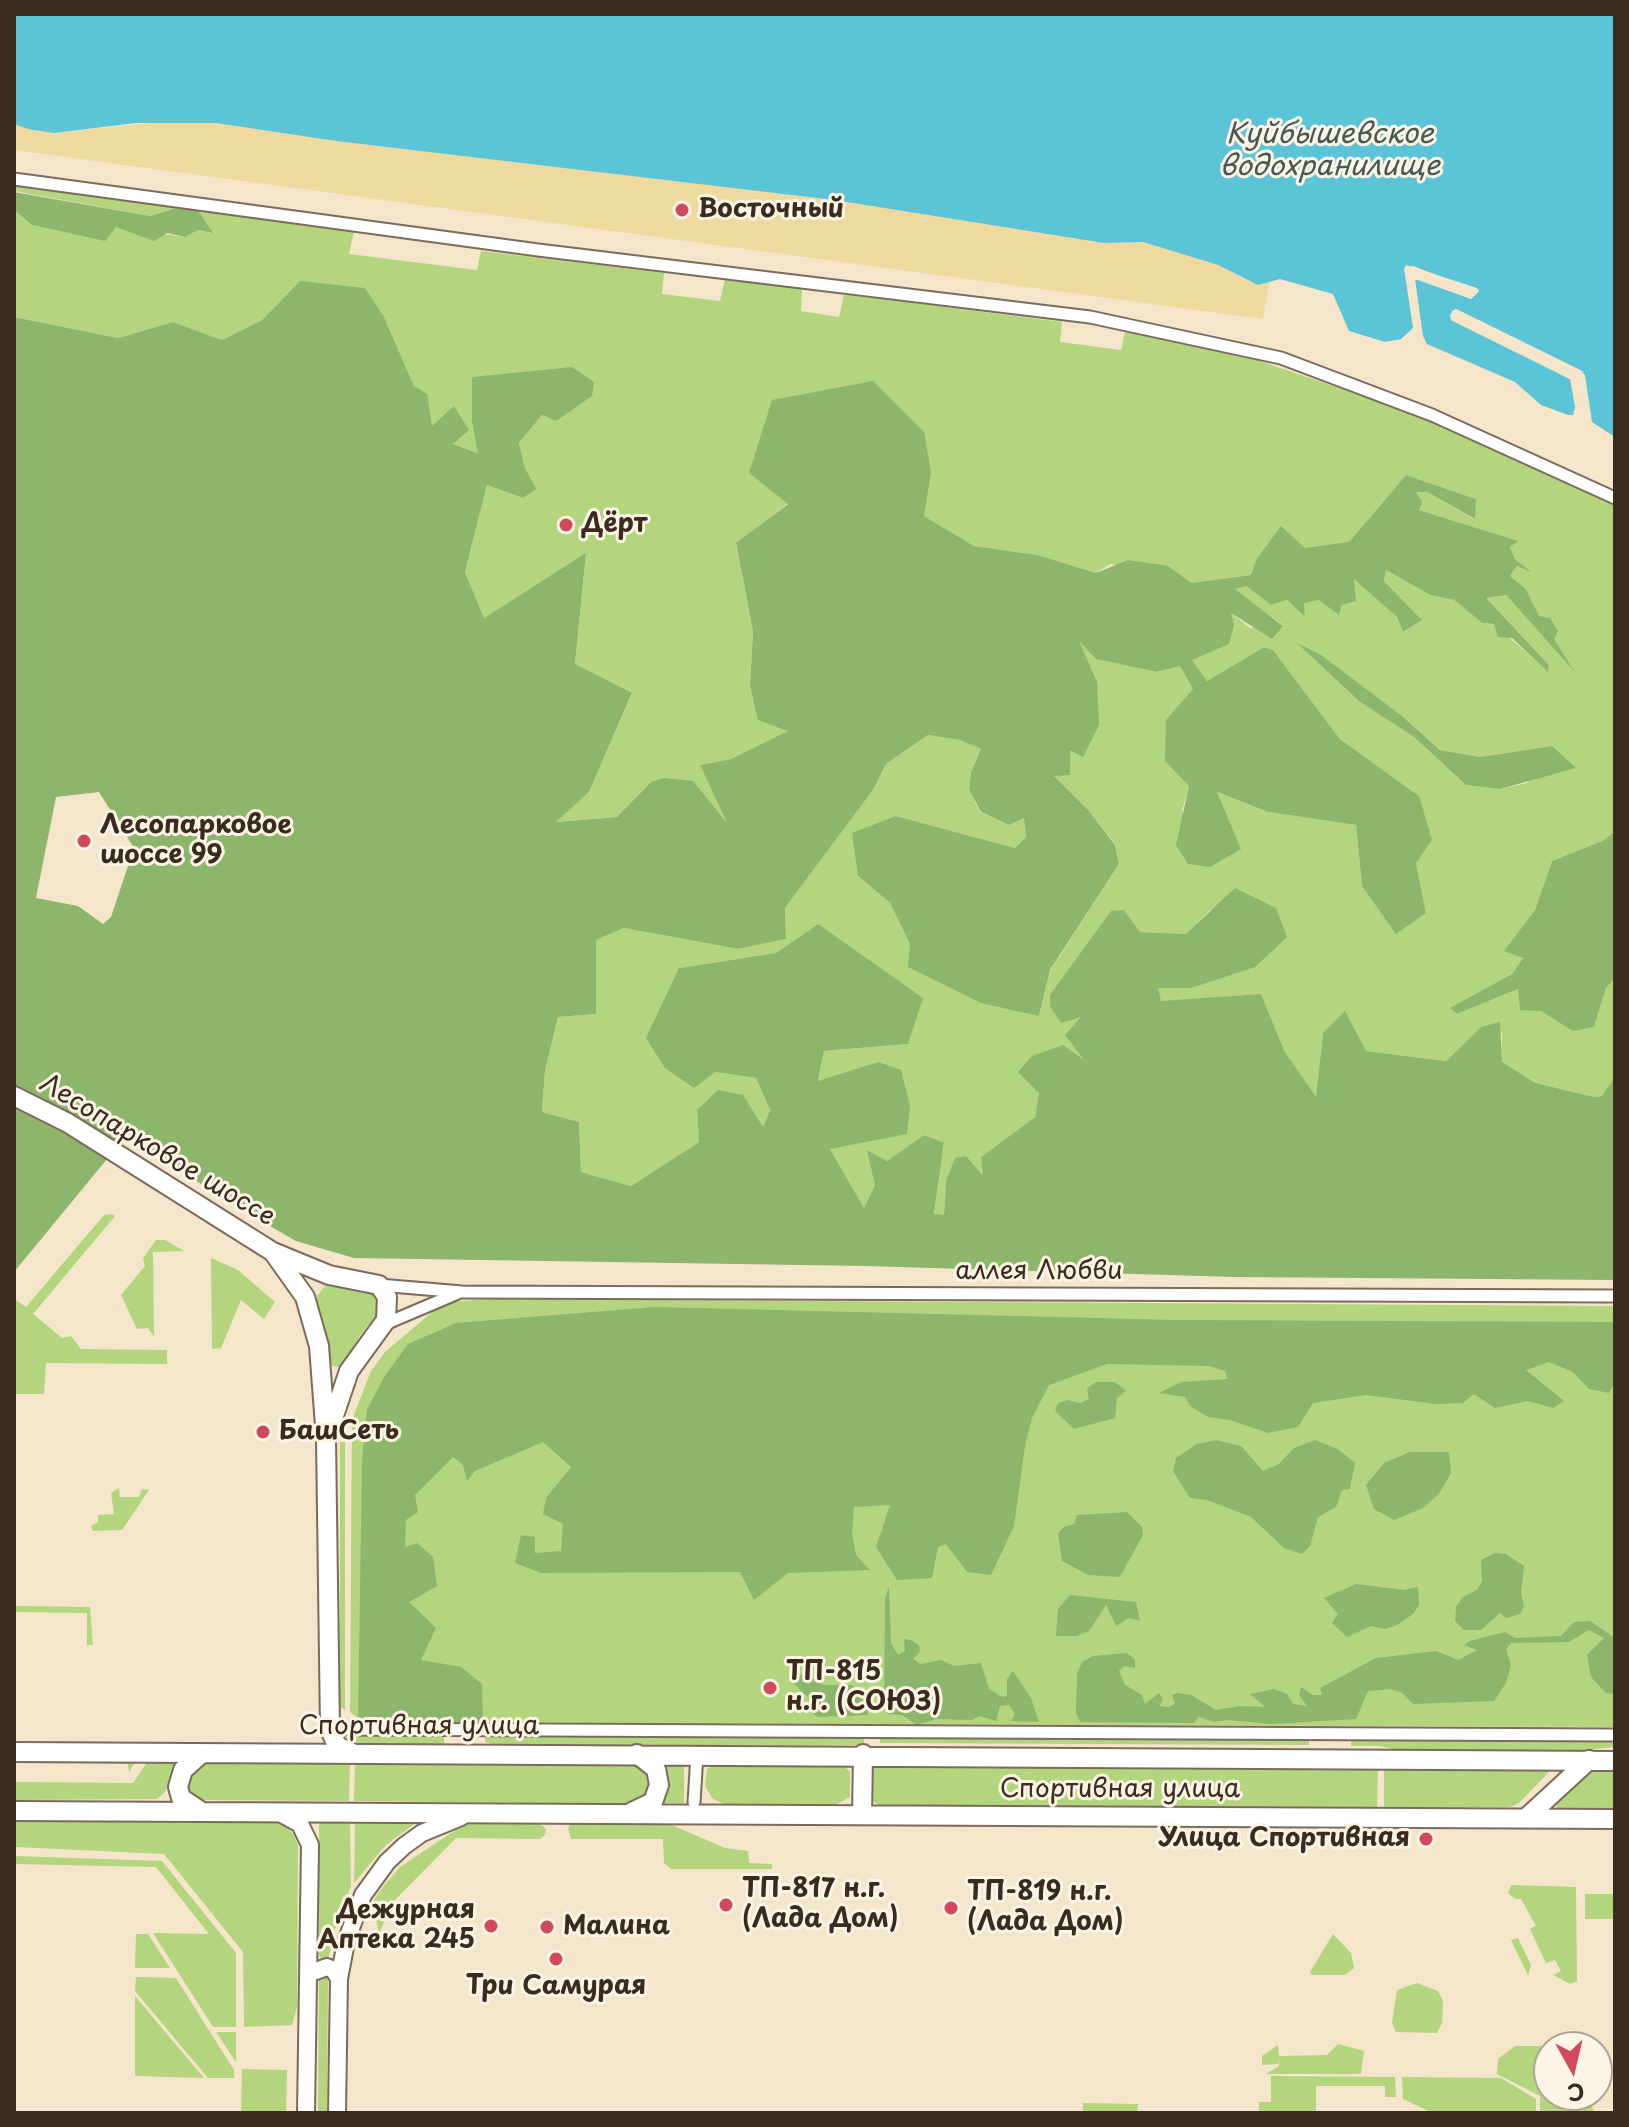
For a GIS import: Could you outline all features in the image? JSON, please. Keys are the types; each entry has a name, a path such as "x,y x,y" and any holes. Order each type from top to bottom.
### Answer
{"main road":[{"name":"Лесопарковое шоссе","path":"14,1096 68,1123 273,1252 329,1275 379,1285"},
{"name":"Лесопарковое шоссе","path":"273,1252 305,1297 314,1321 320,1364 326,1439 330,1729"},
{"path":"305,1297 312,1279 329,1275"},
{"path":"326,1439 349,1371 382,1326 389,1305 379,1285"},
{"path":"320,1364 328,1374 343,1375 349,1371"},
{"path":"303,1753 320,1745 330,1729"},
{"path":"330,1729 337,1746 352,1753"},
{"name":"Спортивная улица","path":"14,1752 863,1754 1615,1761"},
{"path":"201,1754 183,1770 178,1787 181,1798 202,1812"},
{"path":"625,1813 647,1807 658,1794 656,1769 637,1754"},
{"path":"862,1815 863,1754"},
{"path":"1526,1818 1589,1760"},
{"name":"Спортивная улица","path":"14,1811 1615,1819"},
{"path":"277,1811 300,1824 310,1845 306,2113"},
{"path":"337,2113 339,1979 346,1942 363,1895 387,1862 422,1833 442,1822 489,1812"},
{"path":"310,1973 327,1967 334,1970 339,1979"}],"street":[{"path":"14,179 538,250 1090,317 1281,358 1432,415 1615,498"},
{"name":"аллея Любви","path":"379,1285 462,1292 1615,1296"},
{"name":"аллея Любви","path":"382,1326 417,1308 462,1292"},
{"path":"330,1729 1615,1735"},
{"path":"694,1802 697,1755"}],"green space":[{"path":"14,185 355,227 349,254 477,270 481,251 664,273 662,294 720,301 725,279 802,288 801,311 839,317 844,295 1062,322 1060,342 1121,350 1125,332 1143,335 1257,360 1398,408 1476,439 1615,506 1615,831 1604,840 1552,861 1535,910 1505,950 1523,958 1512,974 1451,1008 1457,1014 1518,989 1541,1011 1594,1027 1606,988 1615,978 1615,1077 1609,1089 1602,1096 1593,1097 1537,1083 1501,1062 1502,1033 1481,1027 1446,1061 1366,1051 1323,1033 1316,1099 1285,1052 1261,994 1161,1002 1157,988 1191,988 1211,909 1187,934 1140,932 1124,910 1082,1016 1087,1063 1039,1093 1035,1117 981,1157 984,1177 946,1181 944,1215 934,1215 944,1144 924,1135 887,1161 864,1208 830,1149 878,1062 818,1082 824,1051 908,1044 818,924 776,953 679,968 715,1072 756,1078 770,1110 763,1128 697,1110 699,1142 631,1186 581,1172 579,1122 542,1112 545,1071 558,1017 596,1014 596,940 624,928 738,949 786,939 785,908 873,790 886,764 928,735 961,740 981,749 971,772 969,790 980,812 1009,825 1024,818 1027,837 1015,848 896,816 858,876 890,903 910,944 1039,1016 1050,971 1119,864 1115,844 1089,811 1053,775 1070,749 1083,756 1082,653 1077,639 1097,659 1157,672 1180,666 1194,690 1167,720 1189,786 1182,811 1240,849 1216,792 1268,812 1356,825 1362,886 1426,913 1416,863 1419,796 1340,739 1273,650 1264,647 1207,681 1191,660 1230,612 1250,628 1283,625 1233,589 1246,586 1271,605 1287,600 1304,616 1304,602 1320,600 1339,614 1353,577 1397,617 1403,632 1422,620 1384,581 1386,570 1430,595 1454,600 1482,623 1494,624 1548,671 1549,665 1486,598 1506,595 1570,666 1532,607 1525,588 1510,576 1517,566 1528,570 1515,559 1510,547 1517,541 1419,510 1415,491 1427,492 1474,519 1476,499 1406,475 1349,542 1256,560 1251,575 1191,583 1110,564 1096,573 1038,555 974,546 924,516 925,506 749,473 788,503 736,544 753,631 750,685 789,731 731,759 700,765 729,827 651,782 617,817 555,822 589,792 632,694 575,664 586,554 484,618 465,572 487,485 523,498 535,489 525,468 519,443 542,415 556,421 570,409 572,368 528,372 472,422 479,453 452,444 454,407 432,427 384,317 300,281 262,320 222,340 173,322 118,338 14,317 14,210 32,225 83,236 116,227 185,237 198,230 211,233 173,209 150,216 14,191","holes":["1300,645 1402,716 1440,750 1480,757 1552,746 1527,783 1500,789 1466,785 1414,737 1360,702"]},
{"path":"14,192 150,216 173,209 197,209 213,233 198,230 185,237 167,233 154,241 116,227 105,241 32,225 14,210"},
{"path":"300,281 365,288 384,317 414,386 427,394 432,426 454,406 469,430 453,444 478,453 472,422 472,377 572,367 594,382 592,396 556,421 542,415 519,443 525,468 536,489 523,498 487,485 465,572 484,618 586,553 575,664 632,693 589,792 556,822 617,817 651,782 664,778 693,781 727,823 700,765 731,759 788,731 758,720 750,685 753,631 736,543 788,504 749,473 772,400 873,381 924,432 931,472 924,516 974,546 1038,555 1096,573 1128,560 1168,566 1191,583 1251,575 1256,560 1281,526 1305,548 1349,542 1406,475 1476,499 1475,519 1427,492 1416,492 1422,502 1419,510 1518,541 1510,547 1515,559 1531,572 1517,566 1510,576 1525,588 1539,616 1550,618 1558,631 1554,639 1574,671 1506,595 1486,598 1549,665 1548,672 1512,638 1498,637 1494,624 1482,623 1454,600 1430,595 1386,570 1384,581 1422,620 1403,632 1397,617 1354,579 1356,601 1342,605 1339,615 1319,600 1304,603 1305,617 1287,600 1271,605 1246,586 1235,589 1283,626 1272,639 1231,613 1234,625 1229,644 1192,660 1207,681 1264,647 1273,650 1340,739 1419,796 1432,840 1416,863 1426,913 1396,934 1362,886 1356,825 1268,812 1217,792 1241,849 1210,867 1188,864 1176,845 1189,786 1165,761 1166,720 1193,689 1180,666 1157,672 1096,659 1079,641 1097,682 1099,725 1083,757 1070,750 1070,775 1054,776 1089,811 1115,845 1119,864 1050,970 1039,1016 981,1003 908,967 910,944 890,903 858,876 852,833 896,816 1015,848 1026,837 1024,818 1009,825 981,812 969,790 971,772 981,749 960,740 928,735 886,764 873,790 785,908 786,939 738,949 624,928 596,940 596,1014 558,1017 545,1071 542,1112 579,1122 581,1172 631,1186 699,1142 697,1110 718,1090 743,1095 763,1127 770,1110 756,1078 715,1072 694,1088 665,1068 646,1038 679,968 776,953 818,924 923,998 908,1044 824,1051 818,1081 878,1062 901,1070 910,1106 907,1134 830,1149 864,1208 875,1185 867,1150 887,1161 924,1135 944,1143 934,1214 944,1215 946,1181 955,1158 966,1156 983,1176 981,1157 1035,1117 1039,1093 1018,1072 1032,1056 1063,1045 1084,1060 1065,1035 1081,1017 1061,1023 1050,1006 1050,995 1111,911 1124,910 1140,932 1186,934 1235,888 1276,908 1287,937 1255,967 1191,988 1158,988 1161,1001 1261,994 1285,1052 1316,1097 1323,1033 1345,1011 1366,1051 1446,1061 1481,1027 1500,1022 1502,1062 1536,1083 1594,1097 1602,1096 1615,1077 1615,1280 1235,1277 865,1266 354,1258 296,1241 126,1136 14,1272 14,317 118,338 173,322 222,340 262,320","holes":["99,792 134,848 111,917 103,924 78,906 36,898 56,797"]},
{"path":"1297,643 1321,655 1402,716 1440,750 1480,757 1552,746 1576,768 1500,789 1466,785 1414,737 1360,702"},
{"path":"1615,831 1615,978 1606,988 1594,1027 1573,1031 1541,1011 1520,1010 1518,989 1457,1014 1450,1008 1512,974 1523,958 1504,951 1535,910 1552,861 1604,840"},
{"path":"104,1215 115,1216 33,1314 62,1338 71,1336 81,1349 167,1350 167,1364 46,1363 44,1394 14,1394 14,1299 26,1307"},
{"path":"156,1240 165,1240 184,1251 153,1252 154,1336 148,1328 137,1329 121,1295 145,1266 143,1258"},
{"path":"211,1258 238,1270 275,1302 264,1319 241,1300 221,1348 212,1349"},
{"path":"332,1284 372,1293 379,1304 377,1314 359,1337 343,1366 336,1367 329,1364 315,1299 324,1287"},
{"path":"491,1299 1615,1306 1615,1727 363,1722 350,1712 352,1420 371,1371 385,1352 444,1302"},
{"path":"655,1307 1176,1320 1615,1322 1615,1382 1609,1393 1589,1389 1573,1372 1549,1362 1526,1370 1564,1401 1553,1408 1528,1401 1495,1408 1474,1394 1463,1403 1436,1404 1366,1395 1313,1403 1298,1427 1268,1433 1230,1420 1208,1417 1190,1406 1185,1397 1159,1393 1181,1382 1227,1379 1225,1371 1209,1366 1107,1364 1049,1385 1032,1418 1025,1446 1014,1526 991,1575 967,1572 946,1544 938,1547 932,1578 897,1580 876,1547 890,1505 854,1507 852,1533 856,1555 870,1570 788,1573 754,1600 740,1572 541,1573 515,1563 521,1535 535,1537 535,1553 561,1551 563,1524 543,1514 546,1498 571,1467 543,1442 475,1471 467,1481 463,1465 453,1457 415,1495 418,1512 406,1520 405,1547 417,1543 433,1557 437,1586 409,1602 436,1628 421,1660 461,1667 482,1684 483,1724 358,1720 362,1461 367,1410 384,1377 408,1344 456,1323"},
{"path":"1096,1382 1115,1382 1126,1391 1117,1398 1115,1418 1074,1429 1055,1411 1058,1403 1067,1400 1080,1403 1089,1399 1087,1388"},
{"path":"1216,1440 1241,1446 1263,1471 1279,1464 1294,1448 1315,1440 1338,1449 1355,1463 1350,1489 1342,1490 1336,1507 1318,1517 1310,1546 1302,1554 1284,1548 1251,1517 1207,1500 1190,1498 1173,1471 1176,1458 1197,1444"},
{"path":"340,1442 345,1442 345,1710 340,1707"},
{"path":"1410,1452 1449,1452 1451,1473 1439,1494 1423,1508 1394,1520 1374,1509 1366,1485 1384,1463"},
{"path":"119,1488 120,1497 139,1497 142,1489 149,1490 122,1530 93,1531 91,1526 98,1522 98,1515 114,1514 111,1493"},
{"path":"1127,1512 1142,1527 1143,1535 1120,1577 1088,1575 1062,1561 1058,1533 1074,1524 1077,1515"},
{"path":"1495,1553 1506,1554 1524,1566 1521,1593 1524,1606 1520,1614 1506,1618 1500,1613 1481,1630 1464,1630 1455,1621 1456,1607 1463,1597 1477,1590 1482,1581 1481,1560"},
{"path":"1356,1584 1404,1590 1418,1587 1419,1605 1413,1614 1397,1625 1386,1629 1371,1626 1347,1637 1332,1623 1338,1614 1324,1598"},
{"path":"889,1586 891,1643 898,1655 905,1651 904,1639 919,1645 920,1652 913,1659 921,1664 941,1660 954,1666 981,1663 989,1689 1002,1697 1007,1696 1007,1679 1013,1671 1031,1698 1039,1722 1011,1721 1015,1714 1009,1705 1000,1706 996,1721 980,1716 972,1720 936,1719 917,1725 902,1715 888,1714 884,1704 885,1599"},
{"path":"1070,1595 1136,1602 1140,1621 1129,1618 1116,1626 1106,1605 1089,1631 1076,1636 1056,1636 1058,1609"},
{"path":"14,1606 90,1607 93,1645 87,1645 87,1613 14,1612"},
{"path":"1590,1621 1615,1638 1615,1694 1606,1693 1591,1677 1587,1655 1604,1638 1589,1630 1569,1642 1511,1643 1506,1649 1511,1665 1506,1683 1494,1701 1413,1704 1402,1693 1391,1689 1368,1691 1356,1719 1271,1724 1227,1720 1214,1722 1199,1717 1194,1723 1080,1722 1076,1713 1077,1674 1082,1662 1093,1656 1127,1653 1135,1660 1135,1668 1124,1666 1119,1671 1125,1685 1142,1695 1145,1704 1159,1693 1163,1699 1159,1706 1168,1707 1175,1704 1172,1695 1177,1693 1191,1695 1216,1710 1240,1706 1265,1707 1250,1694 1274,1689 1287,1694 1293,1704 1307,1706 1299,1695 1301,1687 1313,1695 1322,1695 1320,1688 1376,1658 1436,1651 1458,1660 1477,1650 1464,1645 1470,1641 1505,1632 1515,1638 1561,1636 1574,1622"},
{"path":"805,1674 824,1685 852,1685 868,1703 868,1715 817,1717 811,1712 813,1702 793,1683 793,1676"},
{"path":"356,1732 444,1733 444,1744 356,1745"},
{"path":"486,1733 864,1734 864,1745 501,1746 485,1742"},
{"path":"880,1735 1309,1737 1309,1745 880,1743"},
{"path":"1351,1736 1615,1738 1615,1747 1550,1753 1403,1751 1380,1746 1351,1746"},
{"path":"14,1761 135,1762 129,1772 128,1764"},
{"path":"148,1761 177,1761 165,1792 157,1799 14,1800 14,1782 133,1783"},
{"path":"202,1762 350,1762 349,1801 201,1800 190,1794 185,1779"},
{"path":"355,1762 636,1763 648,1773 651,1783 643,1798 627,1804 354,1801"},
{"path":"663,1764 684,1764 684,1803 661,1803 668,1785"},
{"path":"716,1764 842,1764 850,1772 850,1797 835,1805 724,1804 713,1799 705,1786 707,1769"},
{"path":"877,1764 1378,1768 1377,1807 879,1805 870,1800 871,1767"},
{"path":"1384,1768 1550,1771 1519,1803 1510,1807 1384,1807"},
{"path":"1597,1769 1615,1769 1615,1809 1557,1808 1557,1800 1582,1777"},
{"path":"16,1819 283,1823 294,1835 298,1846 297,2007 292,2025 244,2027 243,1952 164,1854 16,1847"},
{"path":"421,1819 386,1845 354,1883 355,1823"},
{"path":"319,1822 350,1823 351,1886 334,1931 329,1956 323,1960 319,1956"},
{"path":"466,1823 539,1823 546,1829 540,1839 456,1838 390,1905 379,1935 373,1901 382,1888 400,1867"},
{"path":"571,1823 667,1823 725,1848 748,1851 749,1863 772,1864 772,1869 671,1869 664,1863 663,1839 571,1839 568,1828"},
{"path":"14,1856 162,1861 236,1953 236,2027 213,2027 153,1933 209,1934 156,1867 14,1864"},
{"path":"1511,1885 1576,1887 1577,1981 1570,1984 1553,1975 1561,1971 1555,1960 1546,1963 1530,1929 1536,1926 1521,1899 1515,1899 1508,1893"},
{"path":"1585,1894 1615,1894 1615,1919 1585,1919"},
{"path":"136,1934 148,1934 170,1968 135,1968"},
{"path":"1333,1934 1351,1953 1354,1968 1345,1975 1313,1975 1310,1972"},
{"path":"1518,1938 1531,1965 1528,1975 1511,1940"},
{"path":"319,1973 328,1976 327,2113 318,2113"},
{"path":"136,1977 176,1978 234,2070 234,2078 208,2078 135,1991"},
{"path":"1417,1983 1438,1991 1443,2001 1442,2023 1437,2033 1396,2032 1392,2023 1397,1990"},
{"path":"135,1996 204,2078 135,2076"},
{"path":"216,2032 236,2032 236,2062"},
{"path":"1338,2044 1364,2051 1361,2074 1266,2074 1279,2066 1279,2059 1278,2064 1262,2065 1262,2056 1278,2045 1279,2056 1327,2055"},
{"path":"1515,2046 1533,2046 1533,2092 1497,2074 1498,2059"},
{"path":"242,2069 287,2070 286,2113 241,2113"},
{"path":"1271,2076 1395,2077 1396,2097 1385,2097 1385,2086 1316,2086 1316,2113 1259,2113 1259,2102 1271,2102"},
{"path":"1402,2077 1501,2078 1533,2097 1533,2111 1536,2113 1433,2113 1403,2099"},
{"path":"1083,2103 1138,2104 1137,2113 1083,2113"},
{"path":"1593,2111 1593,2113 1540,2113"}],"sand":[{"name":"Восточный","path":"170,121 216,123 336,141 834,200 1104,243 1143,242 1218,265 1249,282 1269,282 1263,319 14,150 14,124 54,133"}],"water":[{"name":"Куйбышевское водохранилище","path":"14,14 1615,14 1615,437 1592,422 1585,375 1580,370 1456,309 1450,315 1451,320 1570,379 1575,407 1573,415 1568,415 1541,405 1515,382 1427,344 1423,336 1415,279 1471,299 1479,291 1413,266 1404,268 1413,328 1401,339 1385,342 1349,331 1333,294 1280,279 1258,285 1218,265 1143,242 1104,243 834,200 336,141 216,123 136,123 54,133 28,129 14,124"}],"pier":[{"path":"1406,265 1479,291 1471,299 1420,279 1414,280 1411,277 1418,274 1472,295 1474,291 1408,269 1409,276 1404,271"},
{"path":"1456,309 1584,372 1579,374 1455,313 1454,317 1566,372 1573,377 1570,379 1451,320 1452,311"}],"place":[{"name":"Восточный","path":"682,210"},
{"name":"Дёрт","path":"566,525"},
{"name":"Лесопарковое шоссе 99","path":"84,841"},
{"name":"БашСеть","path":"263,1432"},
{"name":"ТП-815 н.г. (СОЮЗ)","path":"770,1688"},
{"name":"Улица Спортивная","path":"1426,1839"},
{"name":"ТП-817 н.г. (Лада Дом)","path":"726,1905"},
{"name":"ТП-819 н.г. (Лада Дом)","path":"951,1908"},
{"name":"Дежурная Аптека 245","path":"491,1926"},
{"name":"Малина","path":"547,1927"},
{"name":"Три Самурая","path":"556,1959"}]}
